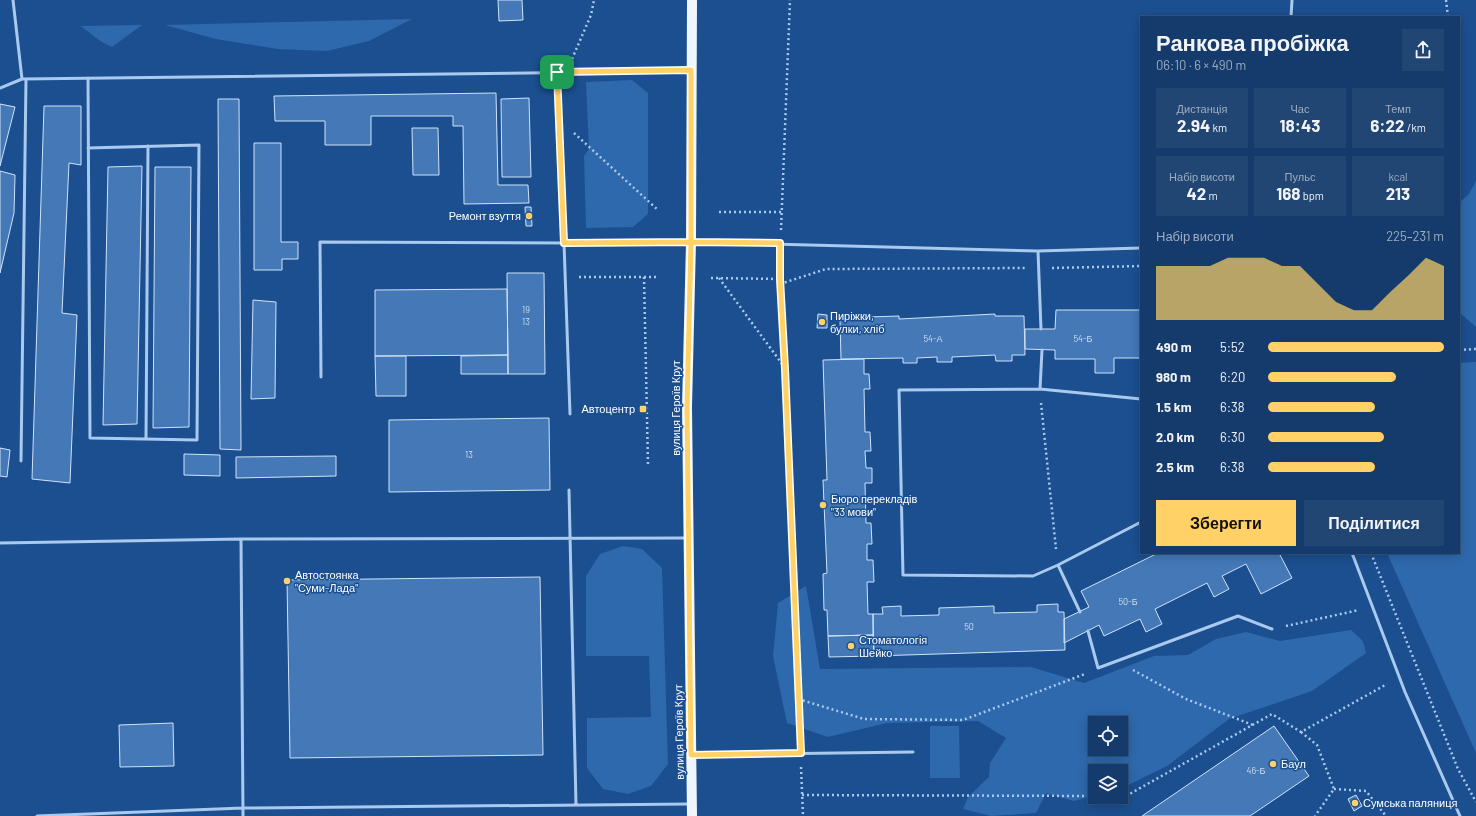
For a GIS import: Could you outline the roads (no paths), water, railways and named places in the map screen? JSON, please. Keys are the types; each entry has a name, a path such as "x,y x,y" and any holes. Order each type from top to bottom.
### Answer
{"main road":[{"name":"вулиця Героїв Крут","path":"692,0 691,242 687,407 692,816"}],"lane":[{"path":"13,0 24,79 21,462"},
{"path":"1291,16 1292,0"},
{"path":"0,88 24,79 691,70"},
{"path":"557,72 570,414"},
{"path":"88,78 88,148 90,438 197,440 199,145 88,148"},
{"path":"146,439 148,146"},
{"path":"321,376 320,242 780,243 1038,251 1140,248"},
{"path":"1038,251 1041,329"},
{"path":"1040,389 1042,350"},
{"path":"1140,399 1040,389 899,390 903,575 1033,576 1058,565 1140,523"},
{"path":"569,490 576,805"},
{"path":"0,543 241,539 688,538"},
{"path":"241,539 244,816"},
{"path":"1352,554 1371,607 1399,677 1460,816"},
{"path":"1058,565 1080,612"},
{"path":"1088,631 1098,668 1238,616 1272,629"},
{"path":"691,755 913,752"},
{"path":"37,816 243,808 692,804"}],"place":[{"name":"Ремонт взуття","path":"529,216"},
{"name":"Пиріжки, булки, хліб","path":"822,322"},
{"name":"Автоцентр","path":"643,409"},
{"name":"Бюро перекладів \"33 мови\"","path":"823,505"},
{"name":"Автостоянка \"Суми-Лада\"","path":"287,581"},
{"name":"Стоматологія Шейко","path":"851,646"},
{"name":"Баул","path":"1273,764"},
{"name":"Сумська паляниця","path":"1355,803"}]}
